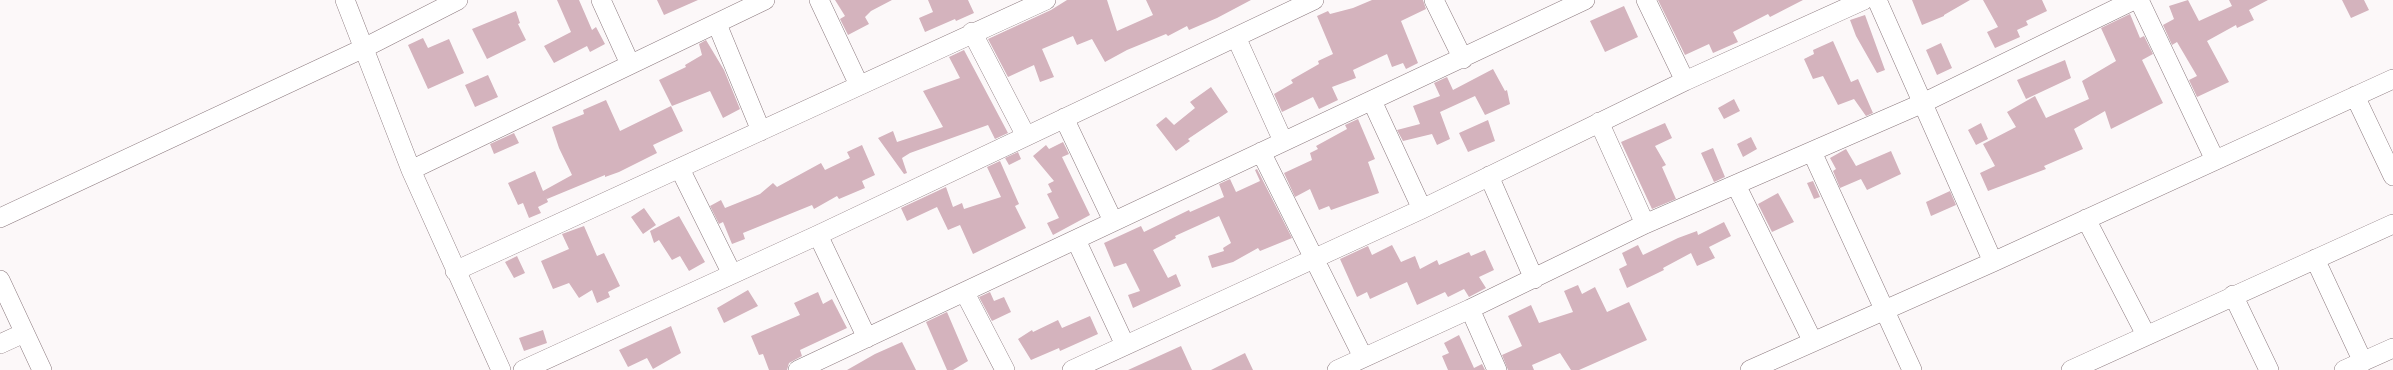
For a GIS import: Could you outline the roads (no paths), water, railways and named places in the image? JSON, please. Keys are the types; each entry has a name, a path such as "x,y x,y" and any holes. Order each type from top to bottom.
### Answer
{"street":[{"path":"345,0 411,170 455,271 501,370"},
{"path":"0,218 364,48 458,0"},
{"path":"601,0 630,64"},
{"path":"411,170 765,0"},
{"path":"819,0 859,85"},
{"path":"455,271 680,169 972,32 1046,0"},
{"path":"523,370 818,235 1314,0"},
{"path":"1434,0 1462,59"},
{"path":"798,370 965,293 1283,141 1462,59 1550,7 1585,0"},
{"path":"1646,0 1685,81"},
{"path":"1072,370 1422,209 1685,81 1864,0"},
{"path":"1877,0 1993,262"},
{"path":"1336,370 1470,310 1645,224 1923,104 2134,0"},
{"path":"2139,0 2216,160"},
{"path":"716,24 761,131"},
{"path":"972,32 1026,136"},
{"path":"1236,37 1283,141"},
{"path":"1750,370 1993,262 2393,78"},
{"path":"2355,96 2393,176"},
{"path":"1372,101 1422,209"},
{"path":"1064,118 1113,221"},
{"path":"1599,122 1645,224"},
{"path":"1261,152 1363,357"},
{"path":"1812,152 1912,370"},
{"path":"680,169 732,274"},
{"path":"1489,176 1534,279"},
{"path":"1736,186 1813,342"},
{"path":"2086,219 2146,335"},
{"path":"2071,370 2393,224"},
{"path":"818,235 867,338"},
{"path":"1076,240 1125,345"},
{"path":"2315,259 2363,362"},
{"path":"0,280 42,370"},
{"path":"965,293 1005,370"},
{"path":"2233,296 2269,370"},
{"path":"1470,310 1497,370"},
{"path":"0,344 24,333"},
{"path":"2344,370 2393,348"}]}
